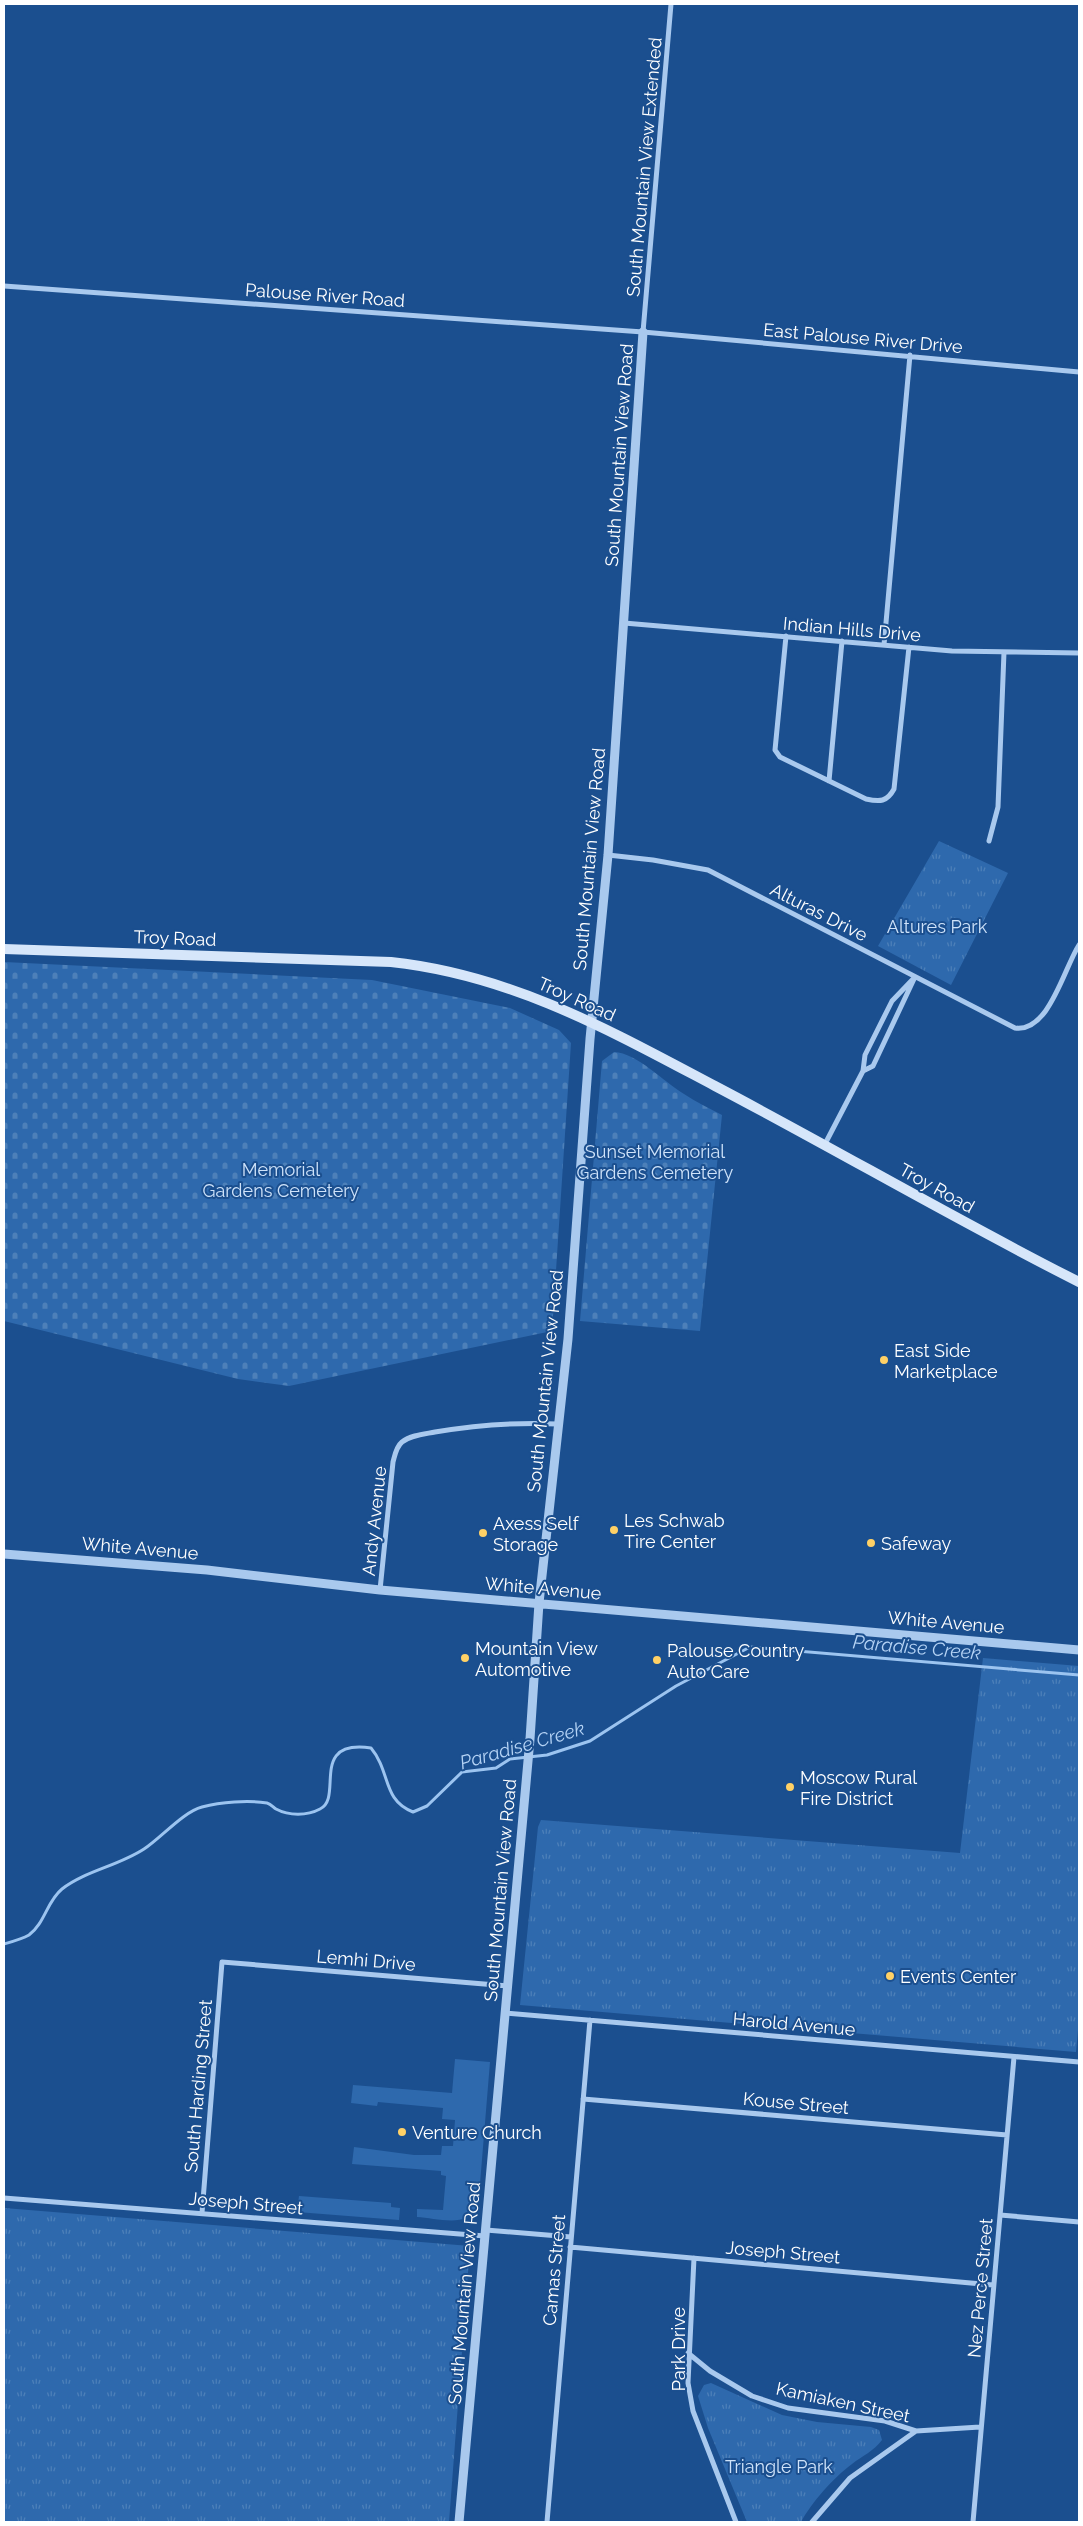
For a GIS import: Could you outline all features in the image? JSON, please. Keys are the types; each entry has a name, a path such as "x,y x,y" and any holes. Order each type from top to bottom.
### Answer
{"main road":[{"name":"Troy Road","path":"4,949 391,962 418,965 468,975 506,986 592,1021 825,1144 1014,1250 1079,1282"}],"street":[{"name":"South Mountain View Extended","path":"644,332 671,4"},
{"name":"Palouse River Road","path":"4,286 644,332"},
{"name":"East Palouse River Drive","path":"644,332 1079,372"},
{"name":"South Mountain View Road","path":"460,2522 530,1739 539,1603 568,1338 592,1021 608,855 644,332"},
{"path":"884,645 910,355"},
{"name":"Indian Hills Drive","path":"624,623 952,652 1079,654"},
{"path":"786,636 775,750 780,757 866,799 879,802 888,799 894,789 909,647"},
{"path":"829,781 842,641"},
{"path":"989,841 998,807 1004,652"},
{"name":"Alturas Drive","path":"608,855 653,860 708,870 1015,1028 1022,1029 1036,1023 1048,1009 1079,945"},
{"path":"863,1071 872,1066 915,977"},
{"path":"825,1144 863,1071 865,1055 892,1001 915,977"},
{"name":"Andy Avenue","path":"380,1590 395,1454 396,1448 403,1441 466,1426 502,1423 558,1424"},
{"name":"White Avenue","path":"4,1554 207,1570 380,1590 1079,1650"},
{"name":"Lemhi Drive","path":"222,1962 508,1986"},
{"name":"South Harding Street","path":"202,2213 222,1962"},
{"name":"Harold Avenue","path":"506,2013 1079,2062"},
{"name":"Camas Street","path":"547,2522 590,2020"},
{"name":"Nez Perce Street","path":"973,2522 1014,2057"},
{"name":"Kouse Street","path":"583,2099 1007,2135"},
{"name":"Joseph Street","path":"4,2198 486,2233 571,2237"},
{"path":"1000,2215 1079,2222"},
{"name":"Joseph Street","path":"570,2247 994,2284"},
{"name":"Park Drive","path":"694,2258 688,2383 693,2411 736,2522"},
{"name":"Kamiaken Street","path":"688,2352 710,2372 731,2385 761,2399 788,2408 885,2421 916,2431 980,2427"},
{"name":"Kamiaken Street","path":"812,2522 850,2478 916,2431"}],"green space":[{"name":"Altures Park","path":"939,841 1008,873 951,985 878,946"},
{"name":"Memorial Gardens Cemetery","path":"4,962 372,980 510,1008 559,1030 571,1043 552,1331 289,1386 238,1379 4,1321"},
{"name":"Sunset Memorial Gardens Cemetery","path":"614,1052 632,1057 676,1089 722,1115 700,1331 580,1321 602,1061"},
{"path":"983,1658 1079,1666 1079,2019 1076,2052 520,2005 538,1827 541,1820 960,1853"},
{"path":"455,2059 490,2062 478,2208 473,2214 459,2220 417,2217 417,2209 443,2210 446,2176 441,2175 441,2171 352,2164 354,2147 414,2155 441,2155 442,2146 453,2146 455,2120 442,2119 443,2108 378,2102 377,2106 351,2103 353,2085 452,2093"},
{"path":"299,2196 391,2203 391,2207 400,2208 399,2220 297,2212"},
{"path":"4,2208 470,2246 449,2522 4,2522"},
{"name":"Triangle Park","path":"711,2383 782,2415 817,2422 871,2427 879,2430 882,2440 830,2483 811,2506 801,2522 747,2522 708,2428 698,2396 704,2385"}],"waterway":[{"name":"Paradise Creek","path":"4,1944 29,1935 39,1924 62,1889 81,1878 134,1855 151,1844 187,1814 202,1807 235,1802 252,1802 267,1803 276,1809 292,1814 304,1814 320,1809 326,1803 334,1760 340,1752 352,1748 371,1748 382,1766 391,1793 403,1807 413,1812 427,1806 462,1772 496,1768 510,1759 547,1755 590,1741 676,1686 750,1647 1079,1675"}],"place":[{"name":"East Side Marketplace","path":"884,1360"},
{"name":"Les Schwab Tire Center","path":"614,1530"},
{"name":"Axess Self Storage","path":"483,1533"},
{"name":"Safeway","path":"871,1543"},
{"name":"Mountain View Automotive","path":"465,1658"},
{"name":"Palouse Country Auto Care","path":"657,1660"},
{"name":"Moscow Rural Fire District","path":"790,1787"},
{"name":"Events Center","path":"890,1976"},
{"name":"Venture Church","path":"402,2132"}]}
